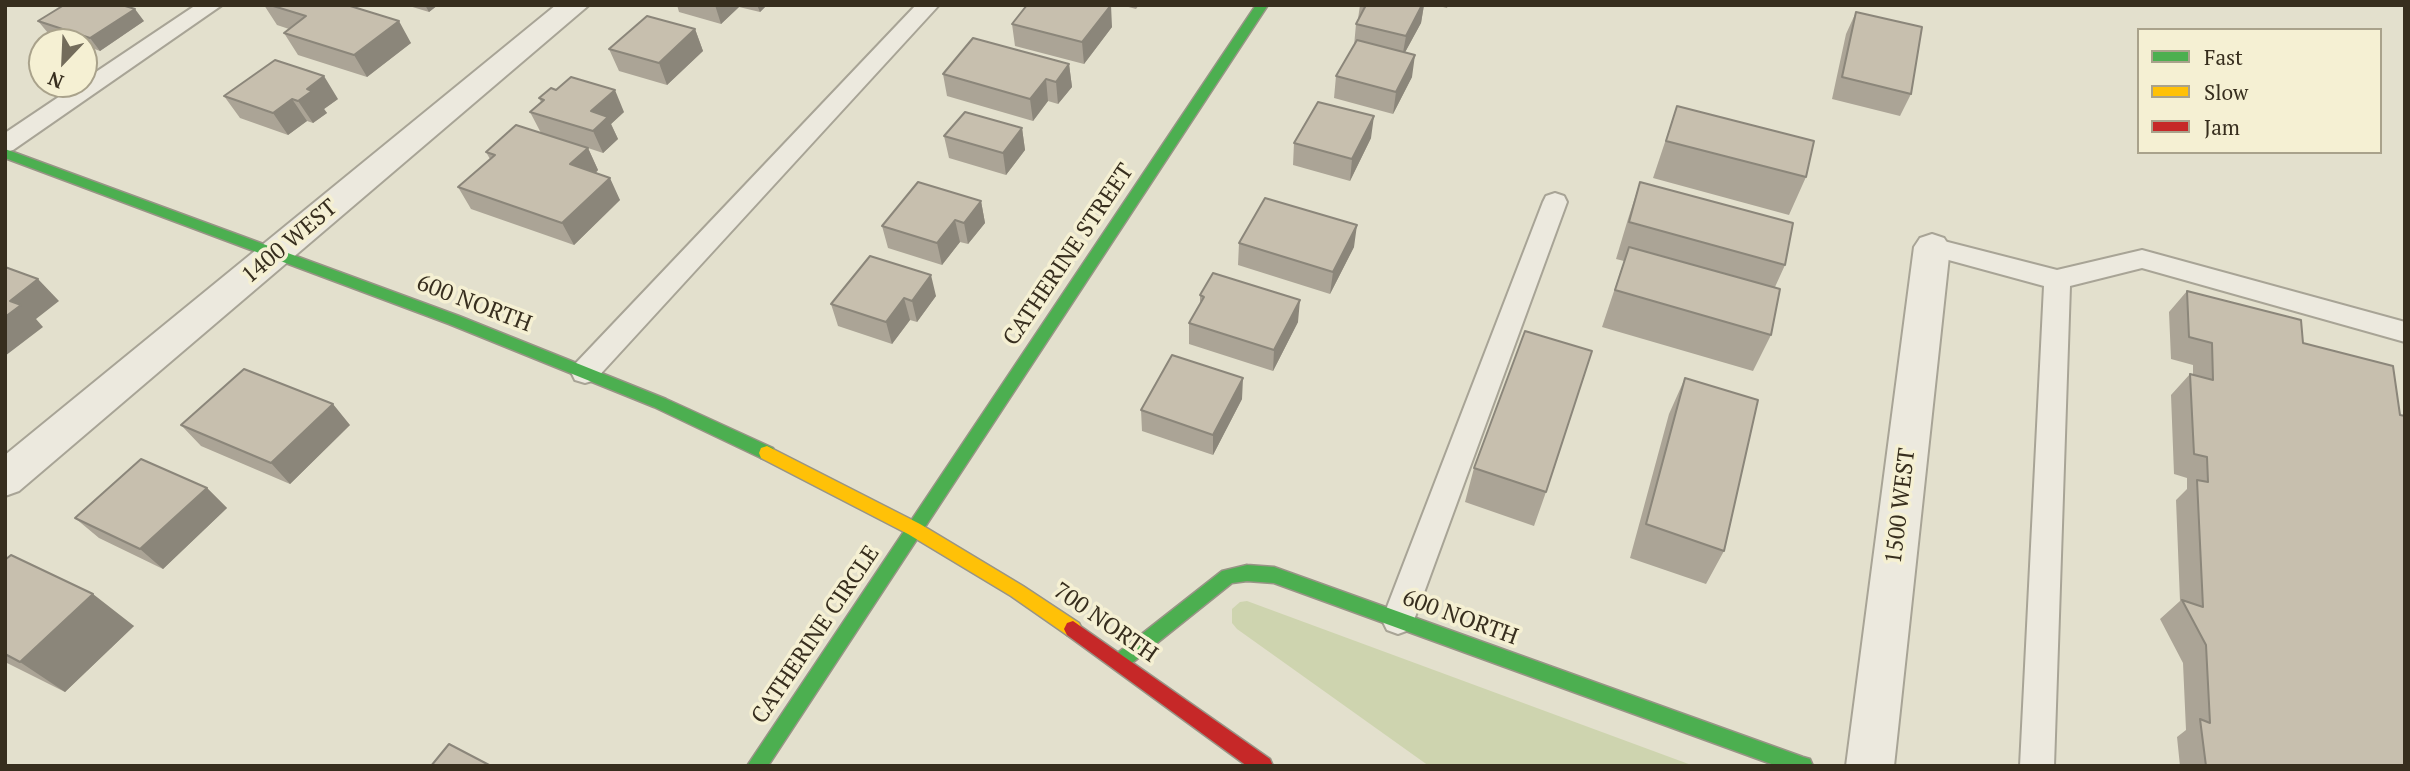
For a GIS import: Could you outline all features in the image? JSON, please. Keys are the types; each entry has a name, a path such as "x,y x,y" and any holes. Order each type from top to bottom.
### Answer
{"street":[{"name":"1400 WEST","path":"5,479 574,5"},
{"name":"CATHERINE STREET","path":"914,529 1262,5"},
{"name":"600 NORTH","path":"5,153 276,253 585,372 749,444 914,529"},
{"name":"1500 WEST","path":"1870,766 1932,247"},
{"name":"700 NORTH","path":"914,529 1017,591 1121,661 1263,766"},
{"name":"CATHERINE CIRCLE","path":"757,766 914,529"},
{"name":"600 NORTH","path":"1121,661 1209,587 1228,576 1247,573 1274,575 1803,766"}],"lane":[{"path":"5,144 211,5"},
{"path":"585,372 928,5"},
{"path":"1398,620 1555,202"},
{"path":"1932,247 2057,280 2142,259 2405,332"},
{"path":"2037,766 2057,280"}],"green space":[{"path":"1247,601 1694,766 1429,766 1237,629 1232,623 1232,609 1240,602"}],"building":[{"path":"64,5 122,5 135,9 98,33 98,28 59,28 38,21"},
{"path":"270,5 347,5 399,21 354,55 284,33 306,16"},
{"path":"1027,5 1111,5 1082,42 1012,24"},
{"path":"1366,5 1422,5 1406,36 1356,24"},
{"path":"1856,12 1922,27 1911,94 1842,77"},
{"path":"647,16 695,29 659,63 609,49"},
{"path":"973,38 1069,64 1056,82 1046,79 1030,99 943,74"},
{"path":"1357,40 1415,55 1396,92 1336,76"},
{"path":"275,60 324,76 307,89 312,91 298,101 292,99 273,113 224,96"},
{"path":"571,77 615,90 591,111 608,117 593,131 530,112 544,100 539,98 551,88 556,90"},
{"path":"1318,102 1374,116 1352,159 1294,143"},
{"path":"1677,106 1814,141 1806,177 1666,141"},
{"path":"965,112 1022,128 1003,153 944,136"},
{"path":"516,125 588,148 570,164 610,178 562,223 458,187 495,155 486,152"},
{"path":"918,182 981,201 964,223 955,220 937,243 882,226"},
{"path":"1640,182 1793,223 1785,265 1629,222"},
{"path":"1265,198 1357,225 1333,272 1239,243"},
{"path":"1629,247 1780,289 1771,335 1615,290"},
{"path":"870,256 931,275 912,301 904,298 886,322 831,304"},
{"path":"5,267 38,279 10,301 21,305 5,317"},
{"path":"1213,273 1300,300 1274,350 1189,323 1204,297 1200,295"},
{"path":"2187,291 2301,320 2303,343 2393,366 2400,415 2405,416 2405,766 2206,766 2200,719 2210,723 2206,645 2182,600 2203,607 2197,480 2208,482 2207,457 2194,454 2190,374 2213,380 2212,343 2189,337"},
{"path":"1525,331 1592,351 1546,492 1474,468"},
{"path":"1172,355 1243,378 1213,435 1141,410"},
{"path":"244,369 333,404 271,463 181,425"},
{"path":"1685,378 1758,400 1724,551 1646,524"},
{"path":"141,459 207,488 140,549 75,518"},
{"path":"11,555 93,594 20,662 5,654 5,560"},
{"path":"449,744 491,766 431,766"}],"traffic: fast":[{"path":"757,766 1262,5"},
{"path":"5,153 454,320 660,403 767,453"},
{"path":"1121,661 1228,576 1247,573 1274,575 1803,766"}],"traffic: slow":[{"path":"767,453 914,529 1017,591 1073,629"}],"traffic: jam":[{"path":"1073,629 1263,766"}]}
